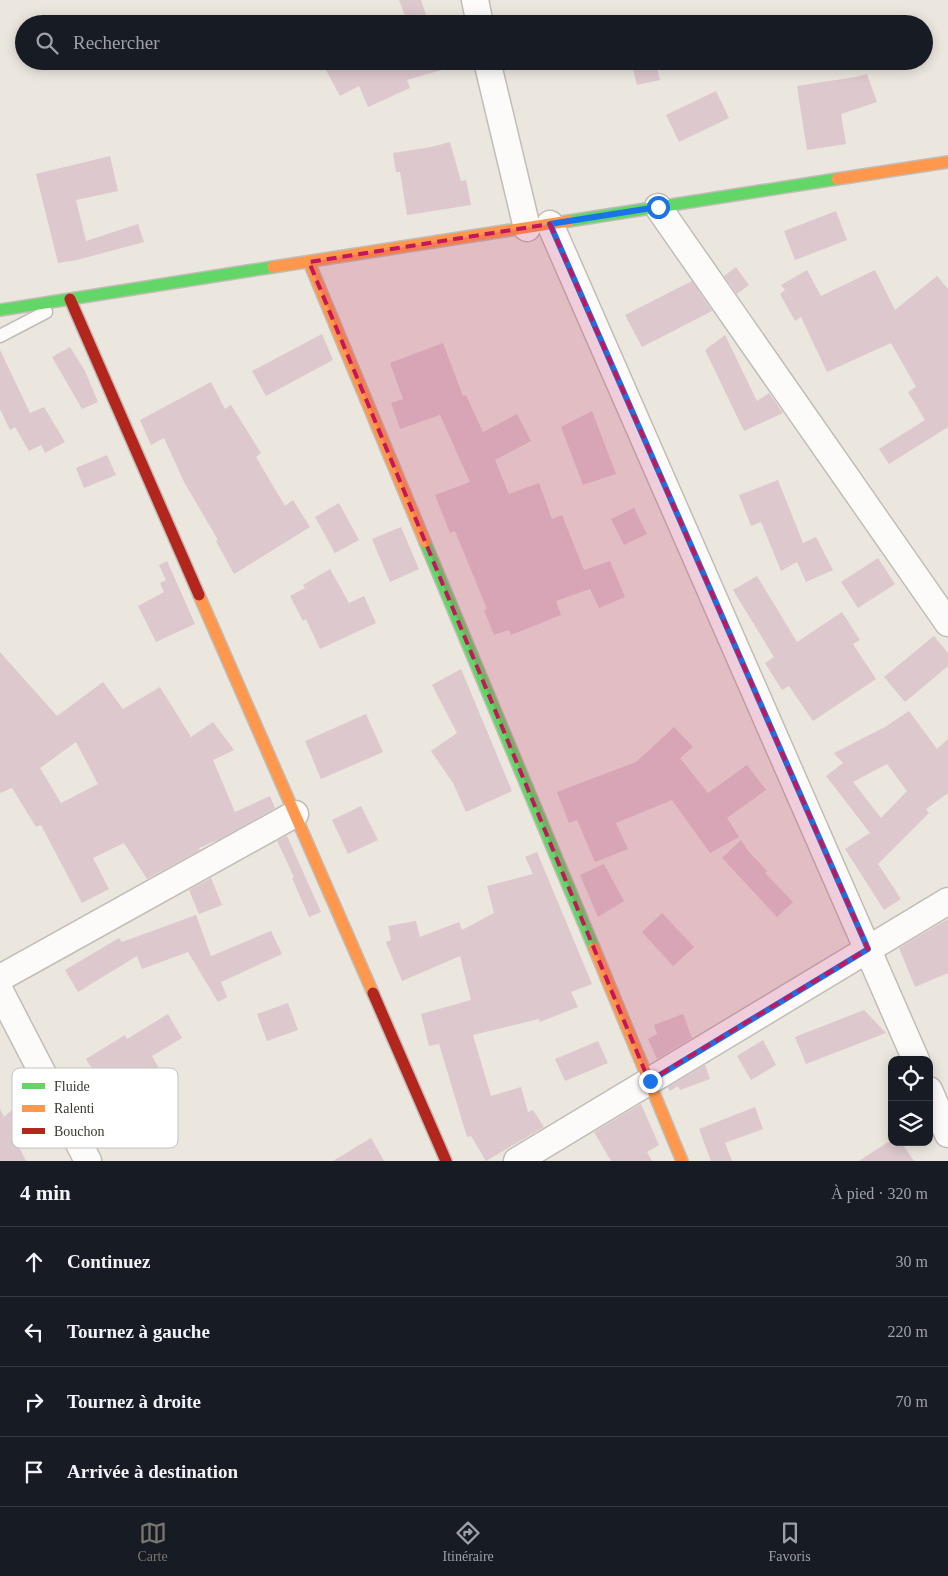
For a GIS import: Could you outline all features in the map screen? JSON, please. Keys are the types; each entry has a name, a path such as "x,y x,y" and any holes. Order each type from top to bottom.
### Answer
{"street":[{"path":"476,0 478,15"},
{"path":"490,70 538,226 868,949 914,1056"},
{"path":"0,310 948,162"},
{"path":"658,207 948,623"},
{"path":"309,262 682,1161"},
{"path":"70,299 446,1161"},
{"path":"0,978 295,814"},
{"path":"517,1161 948,901"},
{"path":"0,991 40,1068"},
{"path":"933,1099 948,1134"},
{"path":"81,1148 88,1161"}],"lane":[{"path":"0,336 70,299"}],"highlighted area":[{"path":"550,224 868,949 649,1081 309,262"}],"building":[{"path":"399,0 421,0 426,15 405,15"},
{"path":"326,70 442,70 407,80 410,88 368,107 359,86 340,96"},
{"path":"633,70 657,70 660,80 637,85"},
{"path":"867,74 877,102 841,114 846,144 807,150 797,86"},
{"path":"716,91 729,118 679,142 666,115"},
{"path":"450,142 461,181 466,180 471,205 407,215 400,172 396,172 393,153"},
{"path":"110,156 118,191 76,200 86,241 138,224 144,242 77,260 58,263 36,174"},
{"path":"836,211 847,240 795,260 784,231"},
{"path":"736,267 749,285 737,294 724,276"},
{"path":"807,270 821,296 875,270 895,310 937,276 948,289 948,427 889,464 879,449 925,420 908,392 916,387 891,343 827,372 801,317 795,321 780,294 785,290 781,285"},
{"path":"692,281 712,311 642,347 625,315"},
{"path":"322,334 333,360 266,396 252,371"},
{"path":"725,335 757,401 769,393 783,413 744,431 705,350"},
{"path":"443,343 463,396 466,395 483,432 517,414 531,441 495,460 509,494 539,483 552,519 562,515 584,570 610,561 625,597 599,608 590,589 556,601 561,615 511,635 509,630 494,635 484,610 487,609 455,531 450,533 435,495 470,482 440,415 400,429 391,403 403,399 390,363"},
{"path":"70,347 85,371 98,402 82,409 52,357"},
{"path":"0,350 30,413 44,407 65,442 45,453 41,445 29,451 15,427 10,430 0,409"},
{"path":"211,382 225,409 231,405 261,453 256,457 285,506 293,500 310,527 234,574 216,541 218,540 184,482 164,438 151,445 140,420"},
{"path":"592,411 616,474 583,485 561,427"},
{"path":"107,455 116,475 84,488 76,468"},
{"path":"778,480 803,543 816,537 833,570 806,582 797,562 781,571 761,522 751,526 739,495"},
{"path":"339,503 359,540 335,553 315,517"},
{"path":"634,508 647,534 624,545 611,519"},
{"path":"401,527 419,569 390,582 372,539"},
{"path":"878,558 895,584 858,608 841,582"},
{"path":"167,561 195,624 156,642 138,606 164,592 160,583 166,580 159,565"},
{"path":"330,569 349,603 364,596 376,623 320,649 306,619 303,621 290,596 305,588 303,585"},
{"path":"757,576 797,642 842,612 860,640 853,644 876,679 813,721 789,686 782,690 765,663 774,657 733,590"},
{"path":"934,636 948,653 948,666 905,702 884,677"},
{"path":"0,652 57,716 103,682 123,709 160,687 191,737 213,722 234,750 213,760 235,812 270,796 275,808 222,838 199,848 200,850 147,879 124,843 93,858 109,889 82,903 41,825 36,827 12,788 0,793","holes":["76,742 98,784 61,803 40,768"]},
{"path":"461,669 512,791 466,812 453,783 431,751 457,733 432,685"},
{"path":"909,711 937,749 948,739 948,793 926,809 929,813 878,864 901,899 884,910 845,849 870,833 826,776 843,763 834,753 885,727","holes":["887,764 907,791 881,818 853,782"]},
{"path":"366,714 383,752 321,779 305,741"},
{"path":"674,727 693,747 680,758 708,793 747,765 766,790 727,818 739,837 710,853 672,800 616,823 628,849 595,862 577,820 569,823 557,792 636,762"},
{"path":"361,806 378,840 348,854 332,820"},
{"path":"287,836 321,912 309,917 292,878 294,877 277,841"},
{"path":"741,840 749,852 767,871 765,873 793,902 777,917 722,858"},
{"path":"537,852 592,984 571,992 578,1007 540,1022 539,1019 473,1035 491,1096 521,1087 528,1112 533,1110 544,1127 486,1161 471,1136 467,1137 439,1044 429,1046 421,1014 471,1000 460,956 402,981 386,942 391,940 388,926 416,921 420,937 459,922 462,930 494,913 487,886 533,874 525,857"},
{"path":"604,864 624,901 598,917 580,875"},
{"path":"211,878 222,905 199,914 189,890"},
{"path":"662,913 694,947 673,966 642,932"},
{"path":"196,915 211,956 271,931 282,954 221,982 227,997 218,1002 188,952 142,969 137,956 78,992 65,970 119,938 122,942"},
{"path":"948,919 948,973 915,987 899,948"},
{"path":"288,1003 298,1030 267,1041 257,1014"},
{"path":"864,1010 886,1033 806,1064 795,1037"},
{"path":"168,1014 182,1038 152,1056 159,1068 92,1068 86,1059 125,1035 127,1039"},
{"path":"683,1014 692,1038 657,1059 648,1039 657,1034 654,1025"},
{"path":"763,1040 776,1065 751,1080 737,1056"},
{"path":"598,1041 608,1063 565,1081 555,1059"},
{"path":"705,1065 710,1079 680,1090 678,1086 670,1091 668,1087"},
{"path":"641,1104 659,1145 647,1152 652,1161 611,1161 594,1132"},
{"path":"755,1107 763,1129 725,1143 732,1161 711,1161 699,1129"},
{"path":"0,1109 4,1117 12,1110 12,1148 20,1148 26,1161 0,1161"},
{"path":"371,1138 384,1161 333,1161"},
{"path":"888,1142 888,1146 904,1146 914,1161 859,1161"}],"traffic: fast":[{"path":"569,221 837,179"},
{"path":"0,310 273,267"},
{"path":"425,542 594,948"}],"traffic: slow":[{"path":"837,179 948,162"},
{"path":"273,267 569,221"},
{"path":"309,262 425,542"},
{"path":"199,595 373,993"},
{"path":"594,948 682,1161"}],"traffic: jam":[{"path":"70,299 199,595"},
{"path":"373,993 446,1161"}],"route":[{"path":"650,1081 868,949 550,224 658,207"}]}
